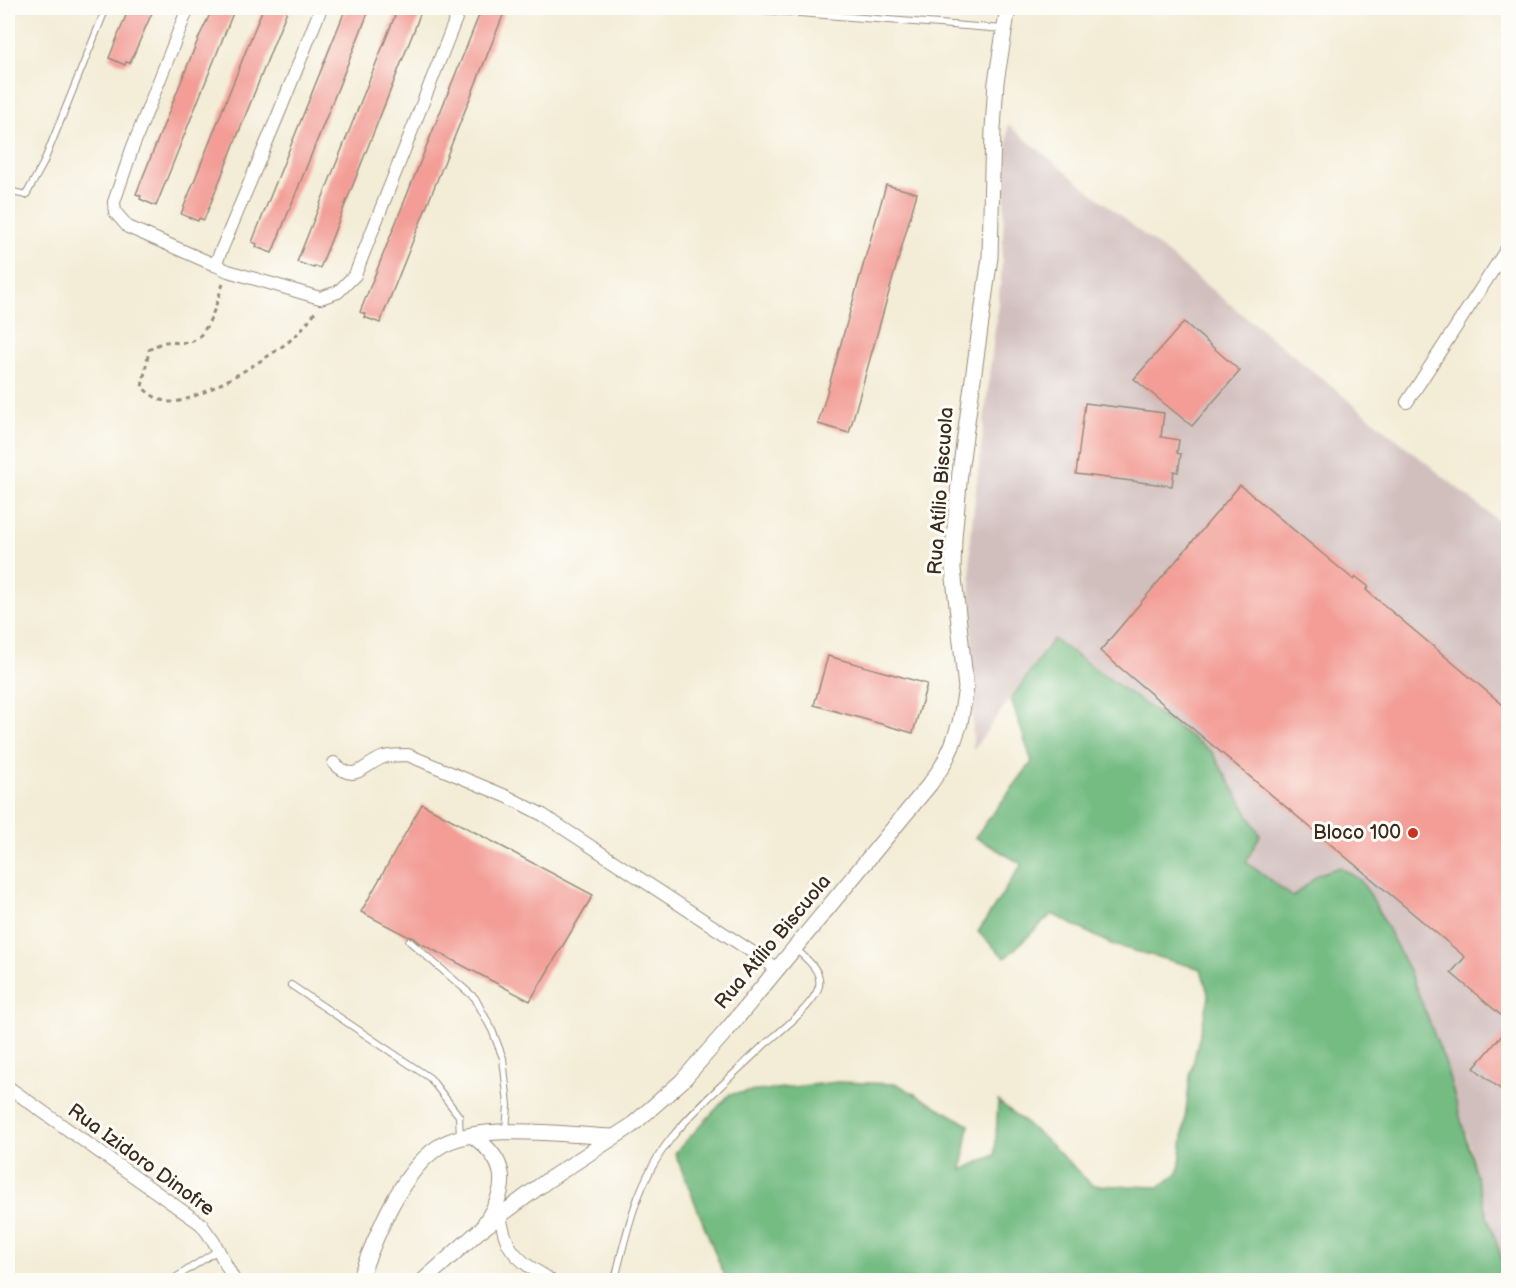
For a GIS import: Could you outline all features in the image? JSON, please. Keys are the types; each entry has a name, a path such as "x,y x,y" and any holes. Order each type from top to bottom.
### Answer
{"street":[{"path":"188,8 132,149 114,202 116,212 128,226 228,271 320,298 338,292 355,275 460,8"},
{"path":"214,265 321,8"},
{"name":"Rua Atílio Biscuola","path":"424,1281 478,1232 548,1180 646,1114 682,1081 778,969 930,784 943,765 960,723 966,688 953,569 954,538 960,472 990,257 996,82 1008,8"},
{"path":"1407,402 1509,247"},
{"path":"334,763 343,772 353,773 361,772 382,758 408,755 508,798 562,827 778,969"},
{"name":"Rua Izidoro Dinofre","path":"8,1087 201,1224 234,1281"},
{"path":"360,1281 374,1242 393,1201 418,1166 437,1148 466,1137 506,1131 613,1137"},
{"path":"466,1137 492,1154 501,1171 502,1189 498,1203 478,1232"},
{"path":"500,1216 505,1240 510,1249 519,1259 550,1281"}],"lane":[{"path":"8,191 26,195 43,164 106,8"},
{"path":"735,8 1004,29"},
{"path":"409,941 475,998 492,1030 503,1058 508,1105 506,1131"},
{"path":"615,1281 632,1212 646,1179 672,1137 717,1090 807,1005 818,988 819,976 815,968 795,948"},
{"path":"291,985 430,1078 459,1116 466,1137"},
{"path":"172,1281 218,1250"}],"path":[{"path":"228,271 202,334 189,342 163,341 149,350 142,387 150,396 172,402 188,398 254,364 294,337 318,309 320,298"}],"shaded area":[{"path":"1008,125 1508,529 1508,1268 1505,1269 1487,1215 1468,1139 1411,975 1371,896 1360,880 1319,874 1293,897 1246,862 1260,835 1053,639 973,750 970,541 1001,278"}],"green space":[{"path":"1053,639 1212,752 1260,835 1246,862 1293,897 1319,874 1340,867 1360,880 1371,896 1411,975 1445,1062 1487,1215 1505,1268 1508,1268 1508,1280 726,1280 675,1153 730,1094 837,1082 897,1084 969,1125 962,1170 995,1155 998,1101 1045,1139 1092,1185 1159,1187 1179,1172 1190,1076 1209,997 1201,969 1113,945 1052,914 1005,958 978,932 1022,864 975,837 1032,762 1011,699"}],"building":[{"path":"129,8 154,8 130,63 126,62 125,65 109,58"},
{"path":"213,8 235,8 156,206 140,199 141,196 136,194 199,37"},
{"path":"263,8 288,8 204,220 199,218 198,221 181,214"},
{"path":"346,8 370,8 272,253 256,247 257,244 252,242"},
{"path":"398,8 422,8 320,268 297,262"},
{"path":"482,8 506,8 380,323 364,317 365,314 360,312"},
{"path":"886,185 917,193 849,433 818,424"},
{"path":"1184,322 1240,371 1192,426 1134,379"},
{"path":"1085,403 1164,413 1161,437 1179,440 1177,453 1181,454 1178,472 1174,471 1172,486 1076,474"},
{"name":"Bloco 100","path":"1240,485 1354,580 1356,577 1369,587 1366,590 1509,710 1509,1022 1451,973 1465,957 1100,651"},
{"path":"828,656 927,684 913,733 814,705"},
{"path":"422,804 593,895 530,1001 361,912"},
{"path":"1509,1027 1509,1096 1474,1068"}],"place":[{"name":"Bloco 100","path":"1413,833"}]}
